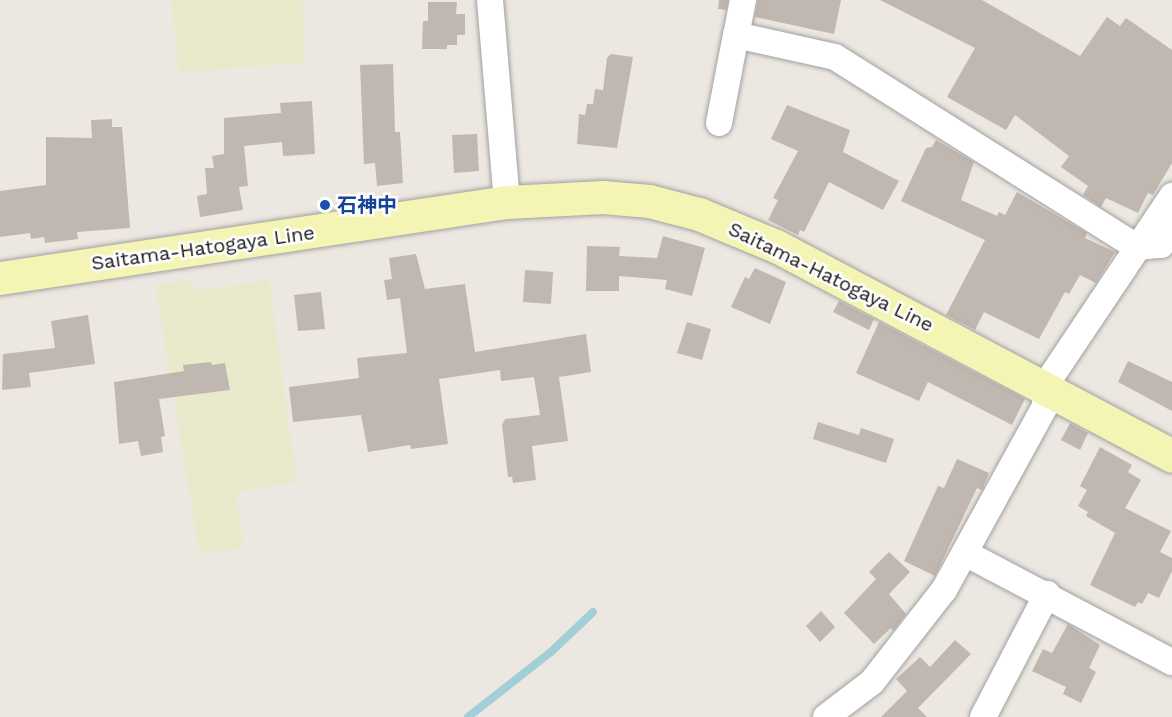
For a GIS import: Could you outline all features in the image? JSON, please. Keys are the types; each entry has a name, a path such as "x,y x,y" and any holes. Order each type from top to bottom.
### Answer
{"main road":[{"name":"Saitama-Hatogaya Line","path":"0,278 507,202 603,197 649,201 699,214 776,246 1045,386 1172,456"}],"street":[{"path":"490,0 507,202"},
{"path":"719,123 743,0"},
{"path":"736,35 835,57 1137,247 1161,245 1172,230"},
{"path":"826,717 872,682 944,590 1045,406 1045,386 1172,196"},
{"path":"965,553 1047,594 1172,662"},
{"path":"983,717 1047,594"}],"green space":[{"path":"171,0 302,0 305,63 179,72"},
{"path":"193,280 196,291 269,280 297,482 236,492 244,548 199,553 155,285"}],"building":[{"path":"719,0 728,0 726,10 718,9"},
{"path":"758,0 841,0 834,34 755,17"},
{"path":"880,0 982,0 1080,56 1107,17 1120,26 1126,18 1172,50 1172,163 1153,195 1148,193 1138,213 1106,198 1101,207 1083,195 1088,186 1061,167 1069,156 1015,115 1006,130 947,97 975,48"},
{"path":"428,2 457,2 456,14 465,14 465,35 457,35 457,45 447,45 447,49 422,49 423,21 428,21"},
{"path":"611,54 633,57 617,148 577,144 579,114 585,115 587,104 593,104 595,89 603,90 607,58"},
{"path":"393,64 395,132 400,132 403,183 377,186 375,163 364,164 360,65"},
{"path":"312,101 315,154 283,156 282,142 244,146 248,186 239,187 243,210 200,217 197,196 207,194 205,168 214,168 212,156 224,154 224,118 281,113 280,103"},
{"path":"787,105 850,130 843,152 899,181 883,210 829,182 804,232 800,230 798,235 768,220 778,200 773,198 798,151 771,139"},
{"path":"112,119 112,127 122,127 130,228 77,232 78,239 45,243 44,237 31,239 30,233 0,237 0,191 46,185 46,137 92,138 91,120"},
{"path":"477,134 479,171 454,173 452,135"},
{"path":"936,140 974,162 961,200 997,216 999,212 1005,215 1017,192 1087,233 1085,238 1115,252 1096,283 1080,275 1069,294 1065,292 1039,339 984,312 975,330 946,315 985,240 901,201 926,148 932,147"},
{"path":"663,236 705,248 692,296 665,289 667,280 619,276 619,291 586,291 587,246 620,247 619,256 657,258"},
{"path":"416,254 425,289 465,284 475,352 586,334 591,372 559,377 568,441 532,446 536,480 513,483 512,477 508,477 502,425 505,419 540,415 534,377 501,381 500,370 439,379 448,444 411,449 410,445 368,452 361,415 293,422 289,387 359,378 357,358 407,353 400,298 387,300 384,280 392,279 389,258"},
{"path":"755,268 786,282 770,324 731,307 745,277 749,279"},
{"path":"525,270 553,272 551,304 523,302"},
{"path":"321,292 325,329 298,331 294,295"},
{"path":"839,301 874,319 869,330 833,312"},
{"path":"88,315 95,364 29,373 31,387 2,390 3,354 55,348 51,321"},
{"path":"687,322 711,329 702,360 677,353"},
{"path":"879,322 1025,399 1012,425 928,382 919,401 856,373"},
{"path":"1128,361 1172,382 1172,411 1118,382"},
{"path":"211,362 212,365 225,363 230,390 159,399 165,436 161,437 163,452 141,456 138,441 119,444 114,382 184,371 183,365"},
{"path":"818,422 859,435 861,428 894,439 886,463 813,439"},
{"path":"1070,423 1088,433 1080,450 1061,440"},
{"path":"1100,447 1132,465 1128,472 1141,480 1125,508 1171,531 1160,552 1172,558 1172,571 1159,598 1148,593 1142,604 1138,602 1135,607 1090,585 1115,533 1086,516 1088,512 1078,506 1087,490 1080,486"},
{"path":"957,459 989,473 982,490 977,488 935,576 904,561 938,486 944,488"},
{"path":"889,552 910,572 889,594 906,614 893,631 891,628 874,644 844,613 876,579 869,572"},
{"path":"821,611 835,627 820,642 806,626"},
{"path":"1068,624 1100,645 1089,668 1096,672 1081,703 1063,694 1066,687 1032,671 1043,649 1052,653"},
{"path":"955,640 971,654 918,708 927,717 881,717 907,691 896,679 920,657 930,667"}],"waterway":[{"path":"468,717 551,652 593,612"}],"place":[{"name":"石神中","path":"325,205"}]}
